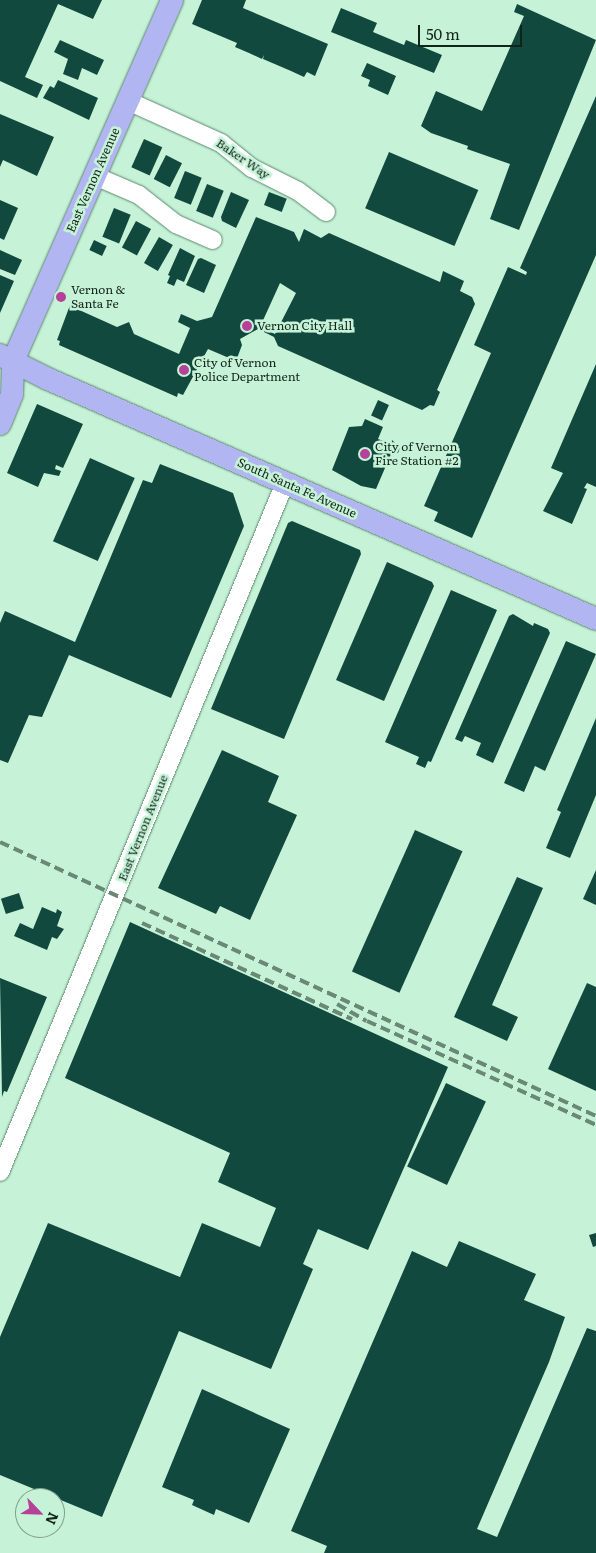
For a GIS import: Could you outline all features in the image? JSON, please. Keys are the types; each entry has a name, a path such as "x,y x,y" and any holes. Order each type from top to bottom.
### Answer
{"main road":[{"name":"East Vernon Avenue","path":"4,362 95,176 172,0"},
{"path":"0,424 12,394 4,362"},
{"name":"South Santa Fe Avenue","path":"4,362 596,619"}],"street":[{"name":"Baker Way","path":"128,101 221,143 258,171 298,191 326,212"},
{"path":"95,176 139,195 176,224 213,240"},
{"name":"East Vernon Avenue","path":"0,1172 285,483"}],"building":[{"path":"0,0 102,0 93,19 58,4 25,77 43,85 37,98 0,81"},
{"path":"202,0 246,0 243,8 328,44 315,76 307,72 304,77 263,59 264,55 262,59 235,47 237,43 192,24"},
{"path":"517,4 596,40 519,230 490,219 510,164 467,149 468,146 431,133 421,126 436,91 482,111 524,16 514,12"},
{"path":"341,8 377,23 373,32 404,45 406,40 442,55 434,73 331,32"},
{"path":"60,40 104,60 97,75 82,68 78,80 63,74 68,59 54,52"},
{"path":"367,63 396,76 388,95 368,86 370,80 361,76"},
{"path":"58,80 98,98 89,120 43,98 50,86 54,88"},
{"path":"596,96 596,255 472,538 434,521 438,512 424,506 491,353 474,345 508,267 526,275 527,272 520,268"},
{"path":"0,114 54,137 37,176 3,160 0,167"},
{"path":"144,139 162,147 150,175 131,167"},
{"path":"389,152 478,190 454,246 365,208"},
{"path":"166,155 182,163 170,187 154,179"},
{"path":"185,171 202,178 191,205 174,198"},
{"path":"207,184 224,191 213,218 196,211"},
{"path":"231,192 249,200 236,228 222,221 221,217"},
{"path":"269,192 287,199 282,212 264,205"},
{"path":"0,200 18,208 4,240 0,238"},
{"path":"114,208 131,215 119,243 102,237"},
{"path":"256,217 294,232 299,242 304,229 321,238 329,233 440,282 443,271 464,281 460,291 472,297 475,304 437,390 440,392 434,406 430,405 422,410 278,346 274,337 258,329 240,339 242,345 236,361 208,349 183,395 178,393 177,397 59,345 60,341 57,340 70,305 75,308 77,303 77,309 117,327 129,322 134,334 179,354 190,328 178,322 181,314 197,321 212,317","holes":["280,283 296,293 275,334 260,327"]},
{"path":"136,221 151,229 137,255 122,247"},
{"path":"159,237 173,245 158,271 144,263"},
{"path":"94,240 107,246 102,256 89,250"},
{"path":"180,248 195,256 184,282 177,279 174,286 167,283 170,276 168,275"},
{"path":"0,250 22,260 15,275 0,269"},
{"path":"201,258 216,265 204,293 186,285 198,259"},
{"path":"0,275 14,281 0,313"},
{"path":"596,364 596,487 587,483 584,488 587,489 572,524 543,511 563,473 551,468"},
{"path":"378,400 389,405 382,420 371,416"},
{"path":"37,404 83,424 63,468 56,465 55,469 61,471 59,476 44,473 38,487 7,473"},
{"name":"City of Vernon Fire Station #2","path":"365,419 383,427 378,439 391,444 392,440 400,448 398,453 391,454 376,489 361,486 332,470 349,427 362,426"},
{"path":"90,458 135,478 98,561 53,541"},
{"path":"160,464 233,493 244,526 171,698 69,655 42,717 29,715 8,763 0,760 0,623 5,611 75,642 143,480 152,483"},
{"path":"292,521 360,550 361,554 284,739 211,709 288,523"},
{"path":"387,562 432,582 434,586 384,701 336,680"},
{"path":"451,590 497,610 431,762 428,761 425,768 416,764 419,757 385,742"},
{"path":"513,614 533,626 534,623 548,629 550,633 493,763 476,755 481,743 465,736 462,742 455,739 509,616"},
{"path":"566,641 596,654 545,771 535,766 524,792 504,783"},
{"path":"596,718 596,795 570,858 546,848 561,812 557,810"},
{"path":"222,750 279,776 268,802 297,815 250,920 220,906 216,914 158,888"},
{"path":"415,830 463,851 399,993 352,972"},
{"path":"596,870 596,905 583,899"},
{"path":"517,877 543,888 492,1005 518,1017 507,1041 454,1017"},
{"path":"19,893 24,908 6,914 1,899"},
{"path":"42,907 56,913 57,909 62,912 57,926 64,929 57,939 52,937 47,950 14,936 20,923 33,929"},
{"path":"130,922 448,1067 368,1250 318,1229 303,1264 313,1269 271,1369 179,1331 102,1517 65,1502 65,1488 32,1488 0,1475 0,1337 48,1223 180,1277 202,1223 260,1247 276,1208 218,1182 230,1153 65,1078"},
{"path":"0,978 47,997 7,1092 4,1091 2,1097"},
{"path":"587,983 596,987 596,1091 548,1069"},
{"path":"446,1083 486,1102 447,1185 407,1166"},
{"path":"596,1233 596,1246 593,1247 589,1235"},
{"path":"459,1241 536,1274 524,1300 565,1317 549,1362 477,1529 497,1537 587,1328 596,1331 596,1553 324,1553 327,1546 291,1531 412,1251 447,1267"},
{"path":"202,1389 290,1429 249,1523 216,1509 214,1515 192,1505 194,1500 162,1487"}],"railway":[{"path":"0,842 596,1116"},
{"path":"142,923 352,1019"},
{"path":"337,1004 367,1021 596,1125"}],"place":[{"name":"Vernon & Santa Fe","path":"61,297"},
{"name":"Vernon City Hall","path":"247,326"},
{"name":"City of Vernon Police Department","path":"184,370"},
{"name":"City of Vernon Fire Station #2","path":"365,454"}]}
